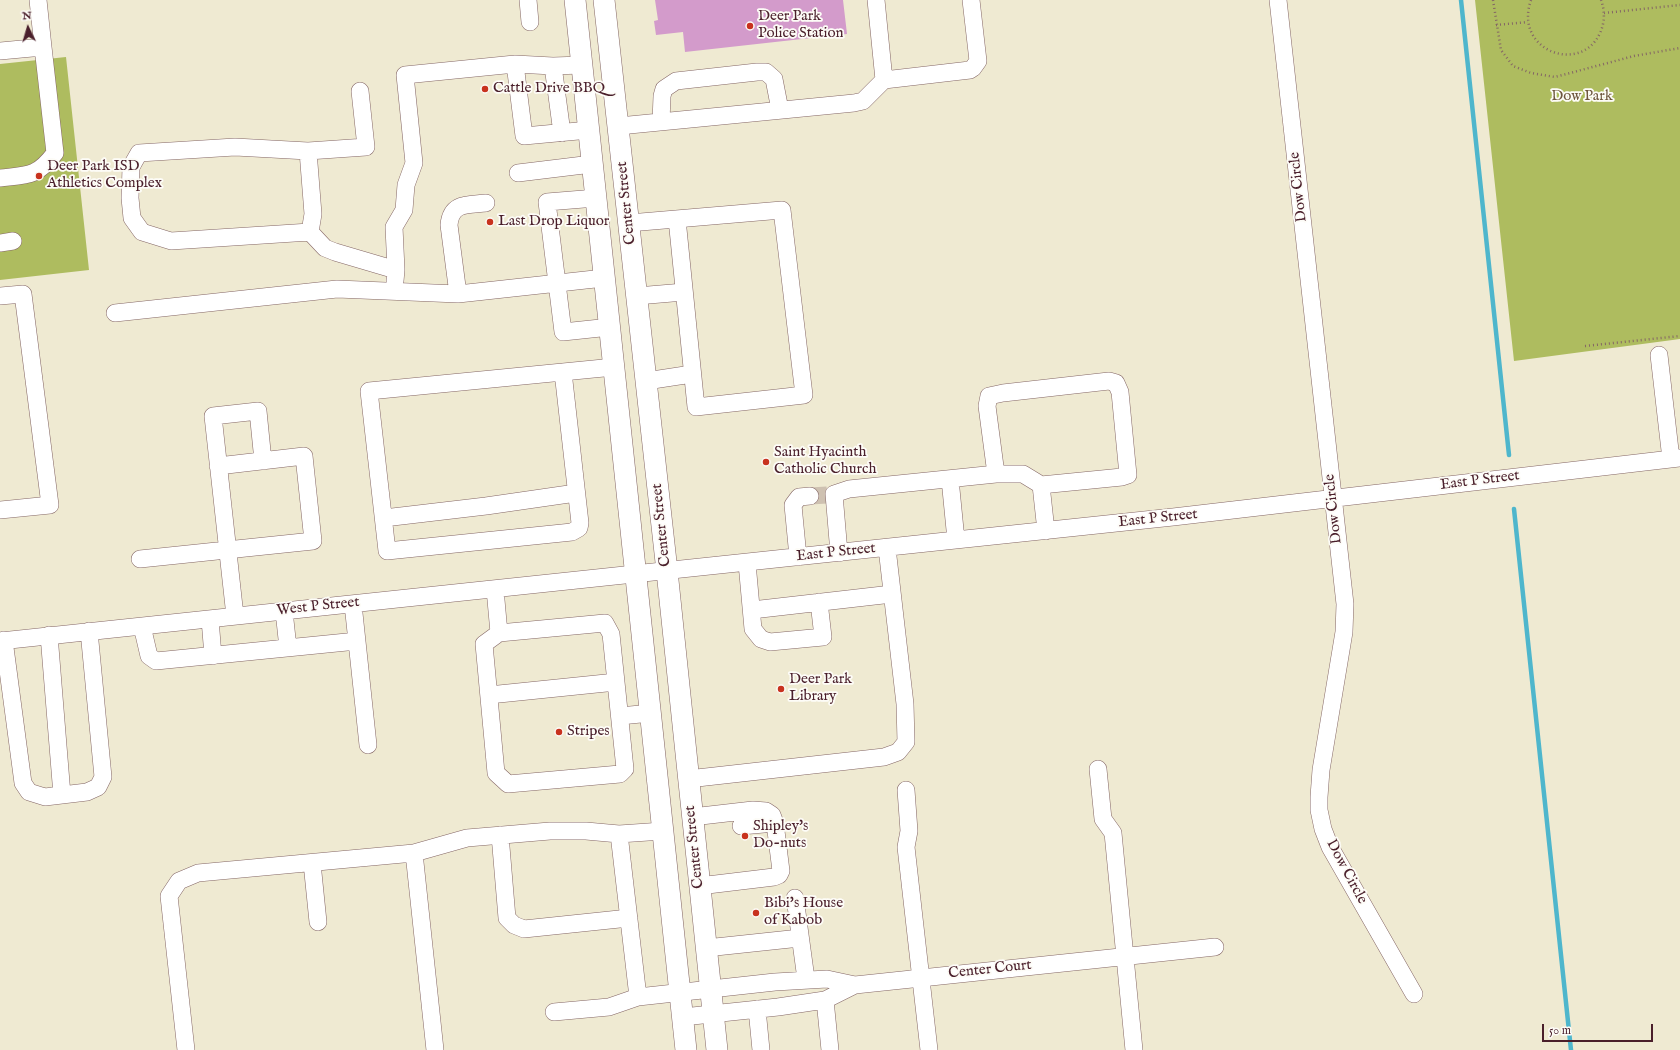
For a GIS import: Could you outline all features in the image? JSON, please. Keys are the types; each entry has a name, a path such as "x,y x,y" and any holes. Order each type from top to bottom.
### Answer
{"main road":[{"name":"Center Street","path":"575,0 683,1017 684,1050"},
{"name":"Center Street","path":"604,0 667,571 716,1050"},
{"path":"582,67 612,67"},
{"path":"588,130 619,126"},
{"path":"604,278 635,274"},
{"path":"615,374 646,380"}],"street":[{"path":"0,178 28,175 45,167 55,153 38,0"},
{"path":"528,0 530,22"},
{"path":"876,0 884,80"},
{"path":"619,126 854,103 863,101 884,80 973,68 978,61 978,56 971,0"},
{"name":"Dow Circle","path":"1278,0 1345,604 1344,632 1321,770 1319,810 1323,829 1330,847 1414,994"},
{"path":"0,51 43,46"},
{"path":"393,291 396,270 394,227 404,210 406,185 414,162 405,75 515,64 582,67"},
{"path":"515,64 524,136 588,130"},
{"path":"553,66 562,133"},
{"path":"661,122 662,96 664,89 676,81 757,72 766,72 774,79 780,110"},
{"path":"310,232 171,241 142,232 132,218 130,198 131,167 139,153 235,146 308,151 366,147 360,91"},
{"path":"308,151 312,214 310,232 325,248 396,270"},
{"path":"518,173 592,164"},
{"path":"596,198 547,202 563,332 610,327"},
{"path":"458,294 449,225 450,216 454,210 460,206 486,203"},
{"path":"629,223 782,210 804,396 696,407 677,219"},
{"path":"115,313 337,288 458,294 604,278"},
{"path":"637,296 684,292"},
{"path":"0,296 22,294 50,505 0,510"},
{"path":"1659,355 1676,458"},
{"path":"562,372 580,523 579,528 572,532 387,551 369,392 562,372 615,374"},
{"path":"646,380 692,374"},
{"path":"839,553 831,494 849,489 996,474 1022,474 1041,485 1122,477 1128,475 1120,392 1116,383 1109,381 1003,393 989,396 987,406 996,474"},
{"path":"235,616 213,416 258,411 263,461"},
{"path":"140,559 313,540 304,456 218,466"},
{"name":"East P Street","path":"636,574 1173,517 1676,458"},
{"path":"950,479 956,540"},
{"path":"1041,485 1046,531"},
{"path":"384,518 486,506 576,493"},
{"path":"798,557 793,505 799,498 810,496"},
{"path":"688,779 884,757 898,752 906,742 905,704 887,548"},
{"path":"747,562 753,629 762,639 770,642 822,637 819,602"},
{"name":"West P Street","path":"2,641 636,574"},
{"path":"495,589 499,633"},
{"path":"752,610 892,594"},
{"path":"353,604 368,745"},
{"path":"284,611 288,648"},
{"path":"210,619 213,656"},
{"path":"605,623 611,634 620,716 625,769 620,774 508,784 496,773 484,644 499,633 605,623"},
{"path":"142,626 149,656 156,661 357,641"},
{"path":"2,641 23,782 29,792 46,797 87,792 98,786 103,777 89,631"},
{"path":"49,635 62,795"},
{"path":"488,695 616,682"},
{"path":"620,716 650,713"},
{"path":"1098,769 1103,819 1112,832 1134,1050"},
{"path":"906,790 909,831 906,847 929,1050"},
{"path":"692,817 753,810 766,811 772,815 775,823 781,871 779,875 774,877 699,886"},
{"path":"721,814 724,825 737,827 775,823"},
{"path":"186,1050 169,896 179,881 198,873 414,853 467,838 550,831 586,831 620,834 663,831"},
{"path":"620,834 638,997"},
{"path":"500,835 508,918 514,925 524,930 629,918"},
{"path":"414,853 435,1050"},
{"path":"312,863 318,922"},
{"path":"795,898 806,979"},
{"path":"706,948 800,938"},
{"name":"Center Court","path":"554,1012 609,1007 638,997 775,982 806,979 827,979 855,985 1125,955 1215,947"},
{"path":"775,982 778,1007"},
{"name":"Center Court","path":"683,1017 778,1007 825,1000 855,985"},
{"path":"825,1000 830,1050"},
{"path":"757,1009 761,1050"}],"path":[{"path":"1493,0 1501,50 1513,66 1530,73 1555,77 1634,56 1680,48"},
{"path":"1531,0 1528,10 1528,22 1532,34 1540,45 1551,52 1564,55 1577,53 1589,48 1598,38 1604,26 1604,13 1601,0"},
{"path":"1604,13 1680,5"},
{"path":"1496,25 1528,22"},
{"path":"1585,346 1680,336"}],"green space":[{"name":"Dow Park","path":"1475,0 1680,0 1680,339 1514,361"},
{"name":"Deer Park ISD Athletics Complex","path":"66,57 89,270 0,280 0,64"}],"building":[{"name":"Deer Park Police Station","path":"655,0 843,0 847,34 685,52 683,32 656,35 654,21 658,20"}],"waterway":[{"path":"1461,0 1509,455"},
{"path":"1514,509 1571,1050"}],"tunnel":[{"path":"810,496 828,495"}],"place":[{"name":"Deer Park Police Station","path":"750,26"},
{"name":"Cattle Drive BBQ","path":"485,89"},
{"name":"Deer Park ISD Athletics Complex","path":"39,176"},
{"name":"Last Drop Liquor","path":"490,222"},
{"name":"Saint Hyacinth Catholic Church","path":"766,462"},
{"name":"Deer Park Library","path":"781,689"},
{"name":"Stripes","path":"559,732"},
{"name":"Shipley's Do-nuts","path":"745,836"},
{"name":"Bibi's House of Kabob","path":"756,913"}]}
